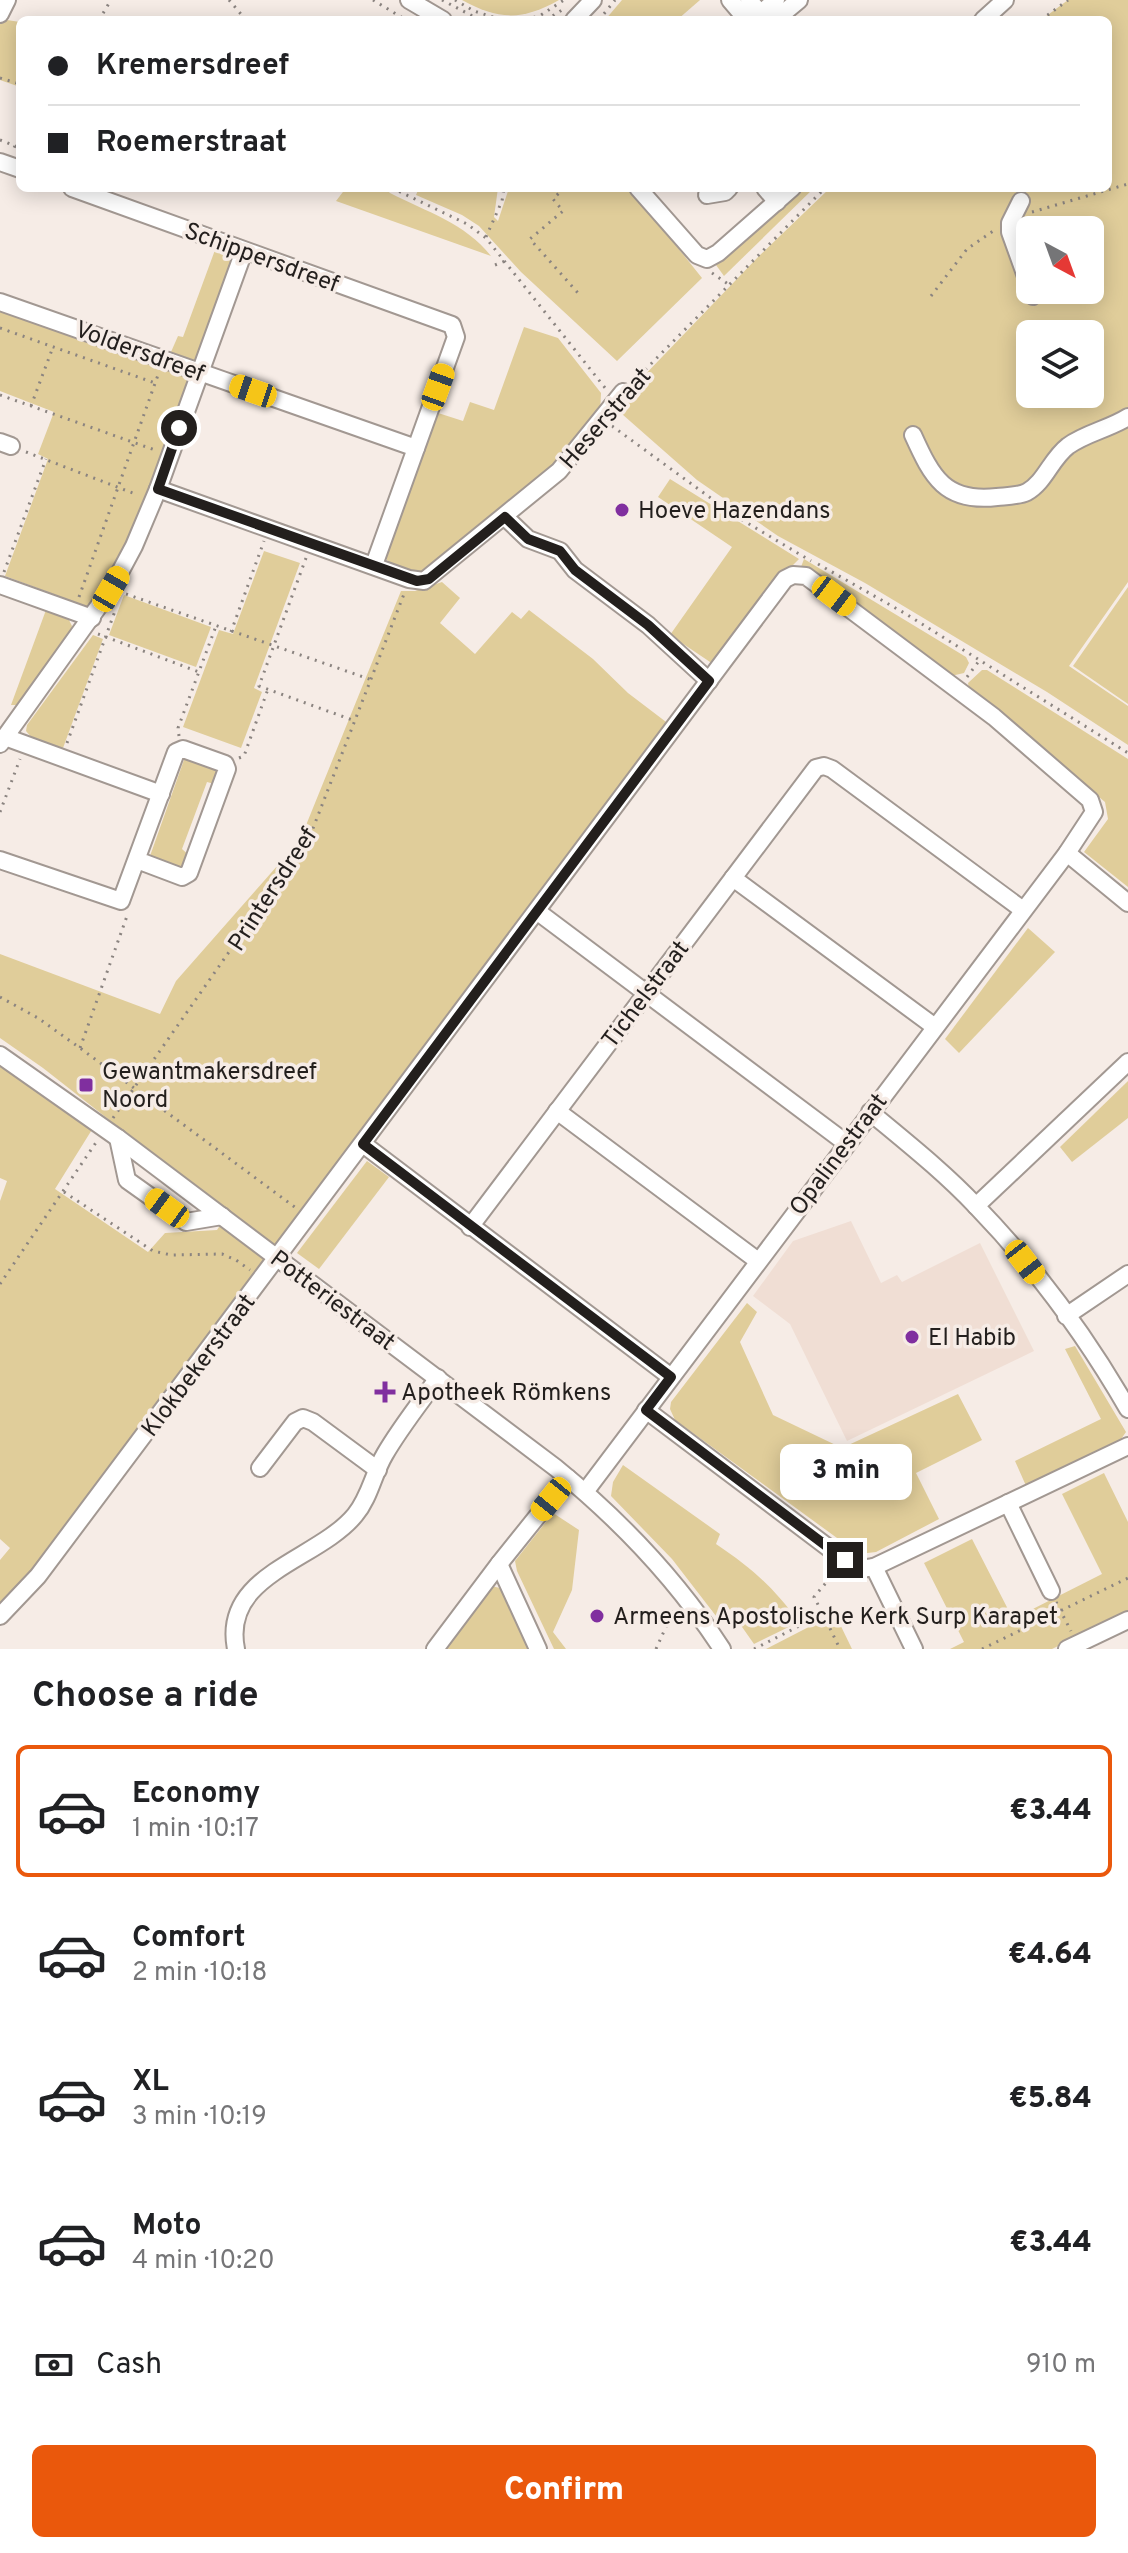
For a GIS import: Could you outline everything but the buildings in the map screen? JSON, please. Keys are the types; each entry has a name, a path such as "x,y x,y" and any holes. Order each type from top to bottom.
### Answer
{"street":[{"path":"0,14 7,0"},
{"path":"409,0 436,16"},
{"path":"578,16 593,0"},
{"path":"730,0 755,16"},
{"path":"763,16 776,0"},
{"path":"766,16 799,0"},
{"path":"987,16 1005,0"},
{"name":"Schippersdreef","path":"83,192 452,325 456,337 416,448"},
{"path":"642,192 697,255 707,259 718,253 788,192"},
{"path":"707,195 725,192"},
{"path":"768,192 777,202"},
{"path":"1016,249 1010,223 1021,201"},
{"path":"161,794 25,744 2,740 88,623 134,546 244,251"},
{"name":"Voldersdreef","path":"0,302 416,448"},
{"name":"Heserstraat","path":"404,577 429,579 505,517 559,471 619,396"},
{"path":"913,435 924,460 952,492 967,498 989,498 1026,493 1039,483 1065,448 1128,417"},
{"path":"374,565 416,448"},
{"path":"155,495 269,528 404,577"},
{"path":"505,517 528,539 560,551 575,570 648,625 709,681"},
{"name":"Klokbekerstraat","path":"0,1616 38,1576 785,579 796,575 812,580 958,689"},
{"path":"0,585 73,612 88,623"},
{"name":"Opalinestraat","path":"585,1492 1093,817 1090,800 958,689"},
{"path":"0,712 18,719"},
{"path":"0,860 119,901 179,749 225,764 227,769 189,873 182,877 137,860"},
{"name":"Tichelstraat","path":"470,1227 816,768 824,766 832,769 1023,910"},
{"path":"1067,853 1128,903"},
{"path":"733,878 935,1027"},
{"path":"538,912 846,1143"},
{"name":"Potteriestraat","path":"0,1055 222,1216 568,1478 629,1534 681,1593 722,1649"},
{"path":"976,1206 1128,1062"},
{"path":"557,1111 758,1261"},
{"path":"870,1112 976,1206 1025,1262 1066,1316 1128,1409"},
{"path":"111,1134 127,1180 186,1222 222,1216"},
{"path":"363,1144 671,1377"},
{"path":"1066,1316 1128,1274"},
{"path":"236,1649 234,1628 242,1600 260,1582 329,1540 347,1525 362,1506 386,1452 438,1378"},
{"path":"646,1410 861,1569 874,1567 1128,1446"},
{"path":"260,1468 295,1422 303,1418 378,1470"},
{"path":"435,1649 568,1478"},
{"path":"1008,1503 1051,1591"},
{"path":"499,1564 538,1649"},
{"path":"874,1567 914,1649"},
{"path":"1072,1646 1128,1620"}],"path":[{"path":"229,0 243,16"},
{"path":"373,0 399,16"},
{"path":"442,0 472,16"},
{"path":"455,0 490,16"},
{"path":"538,16 564,0"},
{"path":"602,16 615,0"},
{"path":"1046,16 1068,0"},
{"path":"400,192 467,224 486,238 619,396"},
{"path":"408,196 410,192"},
{"path":"486,238 503,192"},
{"path":"558,192 553,199 563,211 530,239 578,293"},
{"name":"Heserstraat","path":"619,396 821,192"},
{"path":"931,296 967,249 991,232 1039,209 1100,192"},
{"path":"495,265 505,261"},
{"path":"718,277 728,284"},
{"path":"0,328 155,383"},
{"path":"31,406 53,347"},
{"path":"73,612 164,360"},
{"path":"0,395 169,456"},
{"path":"602,420 745,522 868,592 1128,753"},
{"path":"6,444 119,487 155,495"},
{"path":"0,585 46,459"},
{"path":"231,632 269,528"},
{"path":"311,543 259,686 355,721"},
{"name":"Printersdreef","path":"0,1284 63,1191 111,1134 136,1088 310,836 372,680 404,577"},
{"path":"111,589 372,680"},
{"path":"62,758 117,607"},
{"path":"88,623 106,637 199,672"},
{"path":"179,749 178,728 216,626"},
{"path":"958,689 979,661"},
{"path":"225,764 244,756 268,689"},
{"path":"0,812 25,744"},
{"path":"80,1048 128,913 119,901"},
{"path":"0,997 38,1018 136,1088 308,1218"},
{"path":"63,1191 153,1251 171,1255 222,1254 262,1279"},
{"path":"840,1649 814,1597 845,1560"},
{"path":"982,1649 1128,1578"},
{"path":"1051,1591 1072,1646"},
{"path":"656,1649 681,1593"},
{"path":"754,1649 823,1614"}],"shaded area":[{"path":"462,0 559,0 533,12 510,15 487,11"},
{"path":"622,0 700,0 682,16 608,16"},
{"path":"1068,0 1128,0 1128,582 1069,666 1128,706 1128,745 1047,692 865,583 778,536 697,480 614,407 759,256 826,192 1112,192 1112,16 1046,16"},
{"path":"7,20 16,21 16,86 0,80 0,24"},
{"path":"343,192 389,192 457,227 491,256 336,201"},
{"path":"417,192 497,192 494,217 498,221 508,192 633,192 702,278 617,361 521,272 479,226 416,195"},
{"path":"799,192 810,192 724,276 716,265"},
{"path":"215,250 237,257 199,362 171,352 178,336 183,337"},
{"path":"0,310 191,379 135,531 94,604 88,607 5,576 48,459 38,454 54,412 0,391"},
{"path":"524,327 558,338 601,393 600,413 556,466 432,572 412,572 392,565 384,555 435,412 463,421 470,402 494,410"},
{"path":"670,479 799,559 783,570 713,664 670,635 732,547 658,497"},
{"path":"264,551 300,563 254,688 262,692 241,748 183,727 219,630 233,634"},
{"path":"804,559 966,657 969,663 964,673 951,676 810,570 801,567"},
{"path":"442,582 460,598 440,623 475,654 512,612 521,619 529,610 674,728 38,1576 31,1570 0,1604 0,1560 10,1548 0,1539 0,1201 7,1181 0,1178 0,1066 93,1128 55,1189 148,1252 165,1233 217,1230 228,1213 0,1038 0,954 160,1014 176,981 300,840 401,591 415,591"},
{"path":"1128,587 1128,704 1073,666"},
{"path":"124,595 211,627 196,667 109,635"},
{"path":"46,610 69,620 74,633 18,705 11,705"},
{"path":"93,635 103,639 63,748 32,738 26,731 27,725"},
{"path":"982,670 987,670 1128,759 1128,887 1084,852 1108,819 1105,802 969,689 968,683"},
{"path":"185,757 222,771 218,785 207,782 182,849 191,857 186,870 150,856"},
{"path":"1028,928 1055,952 959,1053 945,1039"},
{"path":"1128,1081 1128,1118 1072,1162 1060,1147"},
{"path":"367,1161 389,1177 319,1269 297,1253"},
{"name":"El Habib","path":"851,1221 881,1283 897,1275 902,1282 980,1243 1034,1351 847,1441 790,1324 753,1296 793,1241"},
{"path":"747,1303 757,1312 740,1342 773,1415 842,1448 958,1394 982,1440 916,1473 939,1519 876,1552 859,1554 675,1420 670,1409 671,1402"},
{"path":"1075,1346 1126,1432 1119,1442 1027,1488 1015,1461 1101,1419 1065,1349"},
{"path":"623,1465 720,1534 716,1544 761,1579 799,1622 754,1644 728,1607 716,1616 672,1559 611,1496 613,1482"},
{"path":"1104,1473 1128,1522 1128,1612 1052,1649 950,1649 964,1642 924,1563 972,1539 1013,1619 1102,1574 1062,1494"},
{"path":"553,1513 579,1530 572,1590 553,1632 566,1649 554,1649 515,1561"},
{"path":"491,1586 504,1592 531,1649 441,1649"},
{"path":"834,1614 852,1649 766,1649"}],"place":[{"name":"Hoeve Hazendans","path":"622,510"},
{"name":"Gewantmakersdreef Noord","path":"86,1085"},
{"name":"El Habib","path":"912,1337"},
{"name":"Apotheek Römkens","path":"385,1392"},
{"name":"Armeens Apostolische Kerk Surp Karapet","path":"597,1616"}],"route":[{"path":"179,428 158,489 417,581 429,579 505,517 528,539 560,551 575,570 648,625 709,681 363,1144 671,1377 646,1410 845,1560"}]}
